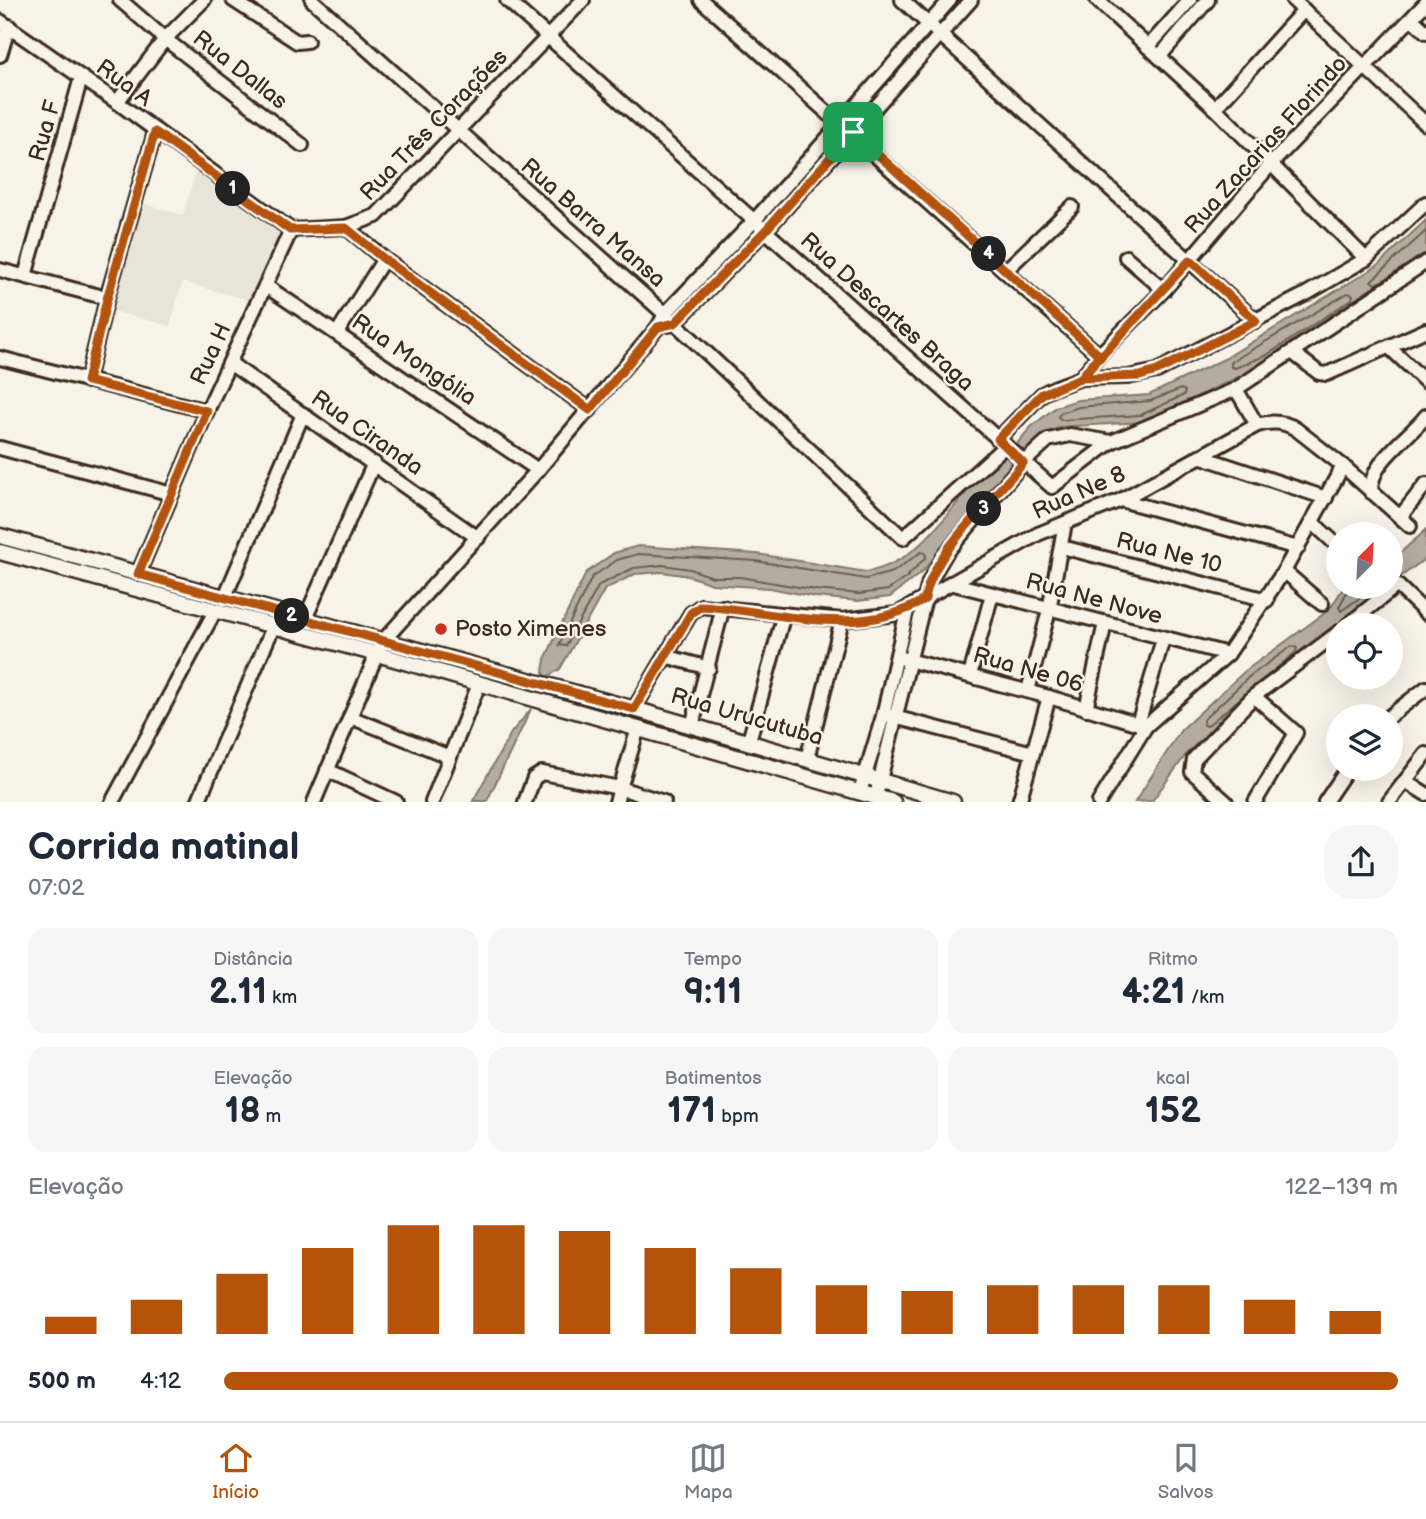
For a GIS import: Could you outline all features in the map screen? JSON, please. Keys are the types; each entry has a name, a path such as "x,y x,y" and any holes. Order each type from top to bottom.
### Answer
{"street":[{"name":"Rua Dallas","path":"120,0 165,39 302,145"},
{"path":"117,102 165,39 204,0"},
{"path":"233,0 297,42 307,41"},
{"name":"Rua Barra Mansa","path":"312,0 670,319 903,538 1001,442"},
{"name":"Rua Descartes Braga","path":"507,0 1052,487 1111,442"},
{"name":"Rua Três Corações","path":"290,230 346,228 376,216 583,0"},
{"path":"701,0 842,122 1099,355"},
{"path":"902,0 1256,321"},
{"path":"670,319 950,0"},
{"path":"314,802 379,648 538,470 658,327 765,231 971,0"},
{"path":"1097,0 1215,108 1366,259"},
{"path":"1148,47 1190,0"},
{"path":"1293,0 1426,124"},
{"path":"1159,57 1202,2"},
{"name":"Rua Zacarias Florindo","path":"1081,378 1099,355 1164,290 1270,164 1426,3"},
{"path":"1215,108 1304,10"},
{"path":"1412,19 1426,32"},
{"path":"0,55 4,23"},
{"name":"Rua A","path":"4,23 117,102 290,230"},
{"name":"Rua F","path":"26,276 81,79"},
{"path":"87,381 107,299 155,132"},
{"path":"1001,442 1042,394 1081,378 1140,376 1157,371 1256,321 1366,259 1426,203"},
{"path":"1006,270 1072,207"},
{"path":"346,228 384,259 590,410"},
{"name":"Rua H","path":"138,574 207,411 231,364 290,230"},
{"path":"1126,257 1164,290"},
{"path":"337,333 384,259"},
{"path":"876,796 873,776 883,716 929,582 946,553 1023,463 1054,436 1070,435 1111,442 1236,389 1424,269"},
{"path":"0,270 107,299"},
{"name":"Rua Mongólia","path":"266,286 538,470"},
{"path":"1293,353 1319,373 1327,374 1426,330"},
{"path":"1390,348 1426,382"},
{"path":"0,358 207,411"},
{"name":"Rua Ciranda","path":"231,364 478,538"},
{"path":"1236,389 1262,423 1288,424 1343,466 1405,522 1426,485"},
{"path":"112,802 219,605 303,414"},
{"path":"1371,492 1370,479 1377,466 1410,436 1426,416"},
{"name":"Rua Ne 8","path":"634,709 696,608 723,607 842,620 880,618 907,611 950,583 1038,534 1121,500 1262,423"},
{"path":"0,448 172,494"},
{"path":"1199,456 1326,498"},
{"path":"305,619 374,463"},
{"path":"1142,725 1228,654 1267,600 1343,466"},
{"path":"1121,500 1298,548"},
{"path":"1312,522 1326,535"},
{"path":"1028,691 1049,610 1065,523"},
{"name":"Rua Urucutuba","path":"0,536 48,557 219,605 305,619 479,684 893,802"},
{"name":"Rua Ne 10","path":"1062,547 1267,600"},
{"name":"Rua Urucutuba","path":"0,552 48,557"},
{"name":"Rua Urucutuba","path":"74,564 138,574 273,626 379,648 634,709 873,776 953,802"},
{"path":"1284,571 1322,604"},
{"name":"Rua Ne Nove","path":"950,583 1228,654"},
{"path":"1363,613 1397,585 1426,613"},
{"path":"970,675 992,594"},
{"path":"692,726 723,607"},
{"path":"860,792 873,776 896,717 907,611"},
{"path":"748,741 784,614"},
{"path":"807,759 842,620"},
{"path":"1086,709 1105,624"},
{"path":"198,802 273,626"},
{"path":"1099,802 1142,725 1163,639"},
{"path":"1222,800 1195,775 1191,768 1194,760 1254,696 1326,642"},
{"path":"665,656 709,668"},
{"name":"Rua Ne 06","path":"904,658 1142,725"},
{"path":"432,802 479,684"},
{"path":"1403,706 1426,688"},
{"path":"1254,696 1296,733 1255,802"},
{"path":"1019,802 1049,697"},
{"path":"883,716 896,717 1033,753"},
{"path":"350,717 450,757"},
{"path":"618,795 638,728"},
{"path":"1389,802 1426,754"},
{"path":"327,770 396,802"},
{"path":"525,802 534,778 542,773 618,795 664,802"},
{"path":"1325,802 1339,781"},
{"path":"1405,781 1426,794"}],"shaded area":[{"path":"196,172 281,233 249,300 182,282 170,326 113,311 142,203 183,215"}],"water":[{"path":"1426,220 1426,255 1398,282 1270,362 1143,422 1058,427 1024,457 1014,447 1031,427 1056,407 1078,400 1149,395 1224,359 1377,266"},
{"path":"1007,454 1016,463 922,572 890,597 858,601 815,597 770,588 712,584 689,576 662,572 635,574 605,589 560,669 547,677 543,672 545,659 586,573 614,553 638,546 757,554 866,572 889,565 909,554 926,539 989,468"},
{"path":"1426,530 1426,558 1404,574 1404,549"},
{"path":"1336,599 1372,599 1355,613 1326,613 1326,637 1188,752 1152,801 1135,802 1181,730 1245,671 1329,610"},
{"path":"531,709 487,801 473,801 511,733"}],"place":[{"name":"Posto Ximenes","path":"441,629"}],"route":[{"path":"853,132 765,231 675,323 658,327 590,410 384,259 346,228 290,230 155,132 107,299 87,381 207,411 138,574 634,709 691,613 701,606 842,620 880,618 897,614 925,599 929,582 946,553 1023,463 998,439 1042,394 1081,378 1099,355 1190,260 1256,321 1157,371 1140,376 1081,378 1099,355 853,132"}]}
